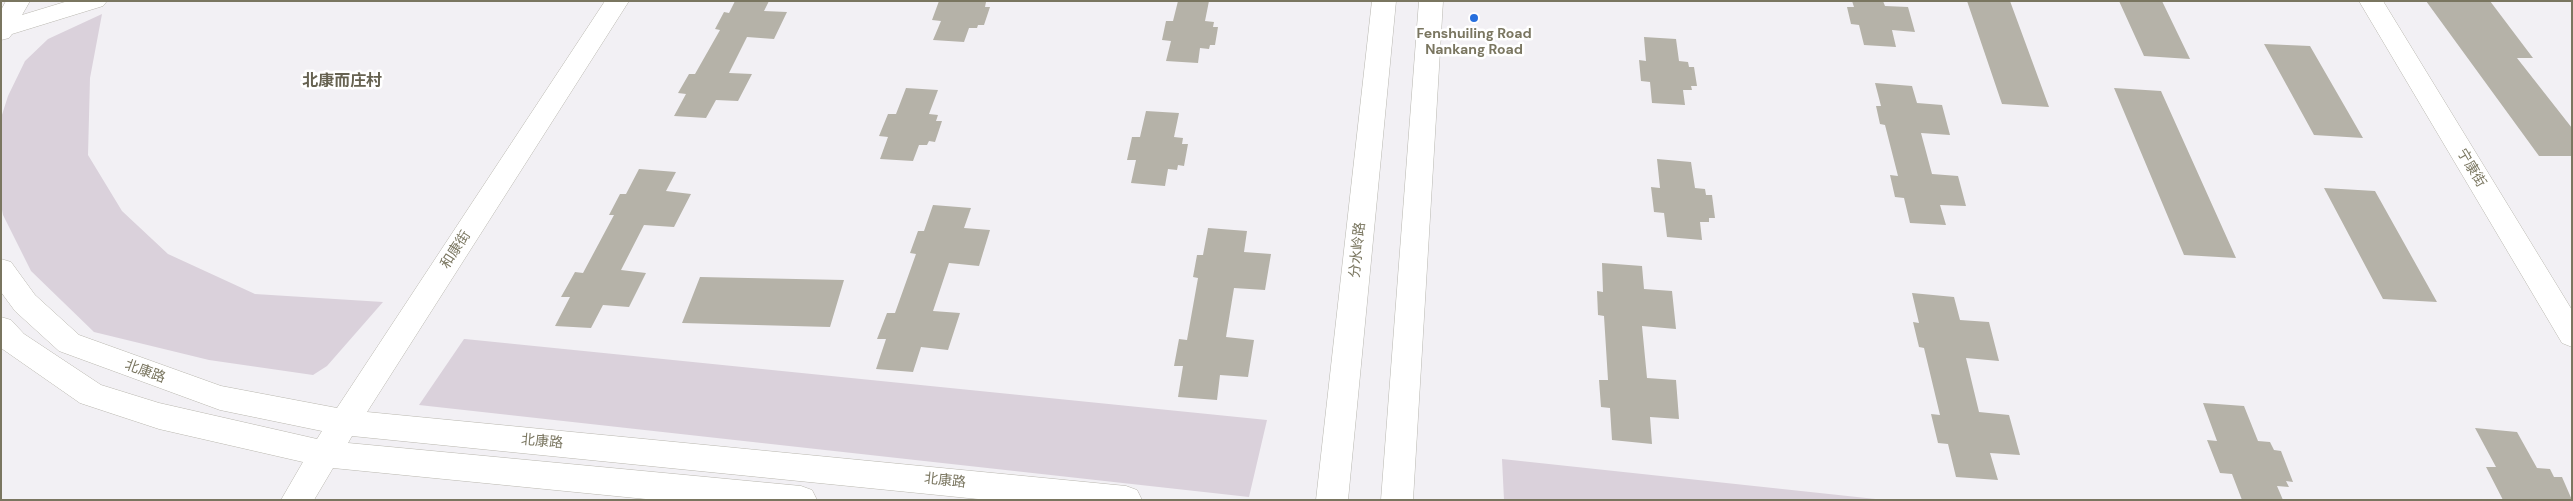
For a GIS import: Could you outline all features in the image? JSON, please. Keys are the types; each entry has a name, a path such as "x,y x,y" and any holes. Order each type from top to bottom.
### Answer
{"main road":[{"path":"1,5 17,1"},
{"path":"2,30 17,1"},
{"path":"2,30 95,1"},
{"name":"和康街","path":"297,500 344,422 617,1"},
{"name":"分水岭路","path":"1332,500 1384,1"},
{"path":"1397,500 1431,1"},
{"name":"宁康街","path":"2371,1 2572,335"},
{"name":"北康路","path":"1,270 25,303 69,343 220,398 344,422 406,430 702,456 1126,500"},
{"path":"1,328 14,342 90,394 159,416 324,454 801,500"}],"shaded area":[{"path":"102,14 90,78 88,155 122,211 168,254 255,294 383,302 327,366 313,375 209,360 94,332 31,271 3,215 1,204 1,118 8,96 25,61 48,39"},
{"path":"464,339 1267,420 1249,497 419,405"},
{"path":"1502,459 1885,500 1504,500"}],"building":[{"path":"735,1 769,1 764,11 787,12 774,39 747,37 729,73 752,74 738,101 716,100 706,118 674,116 686,94 678,93 689,74 695,74 720,30 715,29 724,12 729,13"},
{"path":"939,1 986,2 985,7 990,7 984,25 978,25 977,28 969,28 964,42 933,40 941,21 932,20"},
{"path":"1178,1 1209,1 1205,21 1214,22 1213,27 1218,27 1215,45 1210,45 1209,49 1200,48 1198,63 1166,61 1171,41 1162,40 1166,21 1173,21"},
{"path":"1852,1 1883,1 1885,6 1908,7 1915,32 1892,30 1896,47 1864,45 1859,25 1851,24 1847,7 1854,7"},
{"path":"1967,1 2010,1 2049,107 2002,104"},
{"path":"2119,1 2162,1 2190,59 2144,56"},
{"path":"2426,1 2490,1 2533,58 2517,58 2572,128 2572,156 2539,156"},
{"path":"1644,37 1676,39 1679,61 1688,62 1689,67 1694,67 1697,86 1691,86 1692,90 1683,90 1685,105 1652,103 1650,82 1641,81 1639,60 1646,61"},
{"path":"2264,44 2310,46 2363,138 2314,135"},
{"path":"1875,83 1912,86 1917,103 1942,105 1950,135 1921,133 1932,174 1958,176 1966,206 1940,205 1946,225 1910,223 1904,198 1895,197 1890,175 1898,176 1885,125 1880,124 1876,106 1881,106"},
{"path":"906,88 938,90 929,114 938,115 936,121 942,121 935,142 929,141 927,145 919,145 913,161 880,159 888,137 879,136 888,114 896,114"},
{"path":"2114,88 2161,91 2236,258 2184,255"},
{"path":"1146,111 1179,113 1174,137 1183,138 1182,144 1188,144 1184,166 1178,165 1177,170 1168,169 1165,186 1131,183 1136,160 1127,160 1132,137 1140,137"},
{"path":"1657,159 1691,162 1695,188 1705,189 1706,195 1712,195 1715,218 1709,218 1709,222 1700,222 1702,240 1667,237 1664,213 1654,212 1651,187 1660,188"},
{"path":"639,169 676,172 666,191 691,194 674,227 644,225 621,270 646,273 629,307 603,305 591,328 555,326 570,297 561,297 575,272 583,273 614,215 609,215 620,194 626,194"},
{"path":"2324,188 2375,191 2437,302 2383,299"},
{"path":"933,205 971,208 964,228 990,230 979,266 949,263 933,311 960,313 948,350 921,347 913,372 876,369 886,339 877,339 887,313 895,313 916,254 910,253 918,231 924,231"},
{"path":"1208,228 1247,231 1244,252 1271,254 1265,290 1234,288 1226,337 1254,340 1248,377 1220,375 1217,400 1178,397 1183,366 1174,366 1179,339 1187,340 1198,278 1193,277 1197,255 1203,255"},
{"path":"1602,263 1642,266 1644,289 1672,291 1676,329 1642,326 1647,378 1676,380 1679,419 1650,417 1652,444 1612,440 1610,408 1601,407 1599,380 1608,380 1604,316 1598,315 1597,291 1603,292"},
{"path":"700,277 844,280 830,327 682,323"},
{"path":"1912,293 1954,297 1960,320 1989,322 1999,361 1966,358 1979,412 2009,415 2020,455 1990,453 1998,480 1956,477 1948,444 1938,443 1931,414 1940,415 1924,348 1919,347 1913,322 1919,323"},
{"path":"2203,403 2244,406 2258,441 2270,442 2274,450 2281,451 2293,482 2286,481 2289,487 2277,486 2283,500 2242,500 2232,474 2220,473 2207,440 2217,441"},
{"path":"2475,428 2517,432 2537,468 2550,469 2554,477 2562,477 2572,500 2503,500 2486,467 2496,467"}],"place":[{"name":"Fenshuiling Road Nankang Road","path":"1474,18"}],"district":[{"name":"北康而庄村","path":"342,82"}]}
